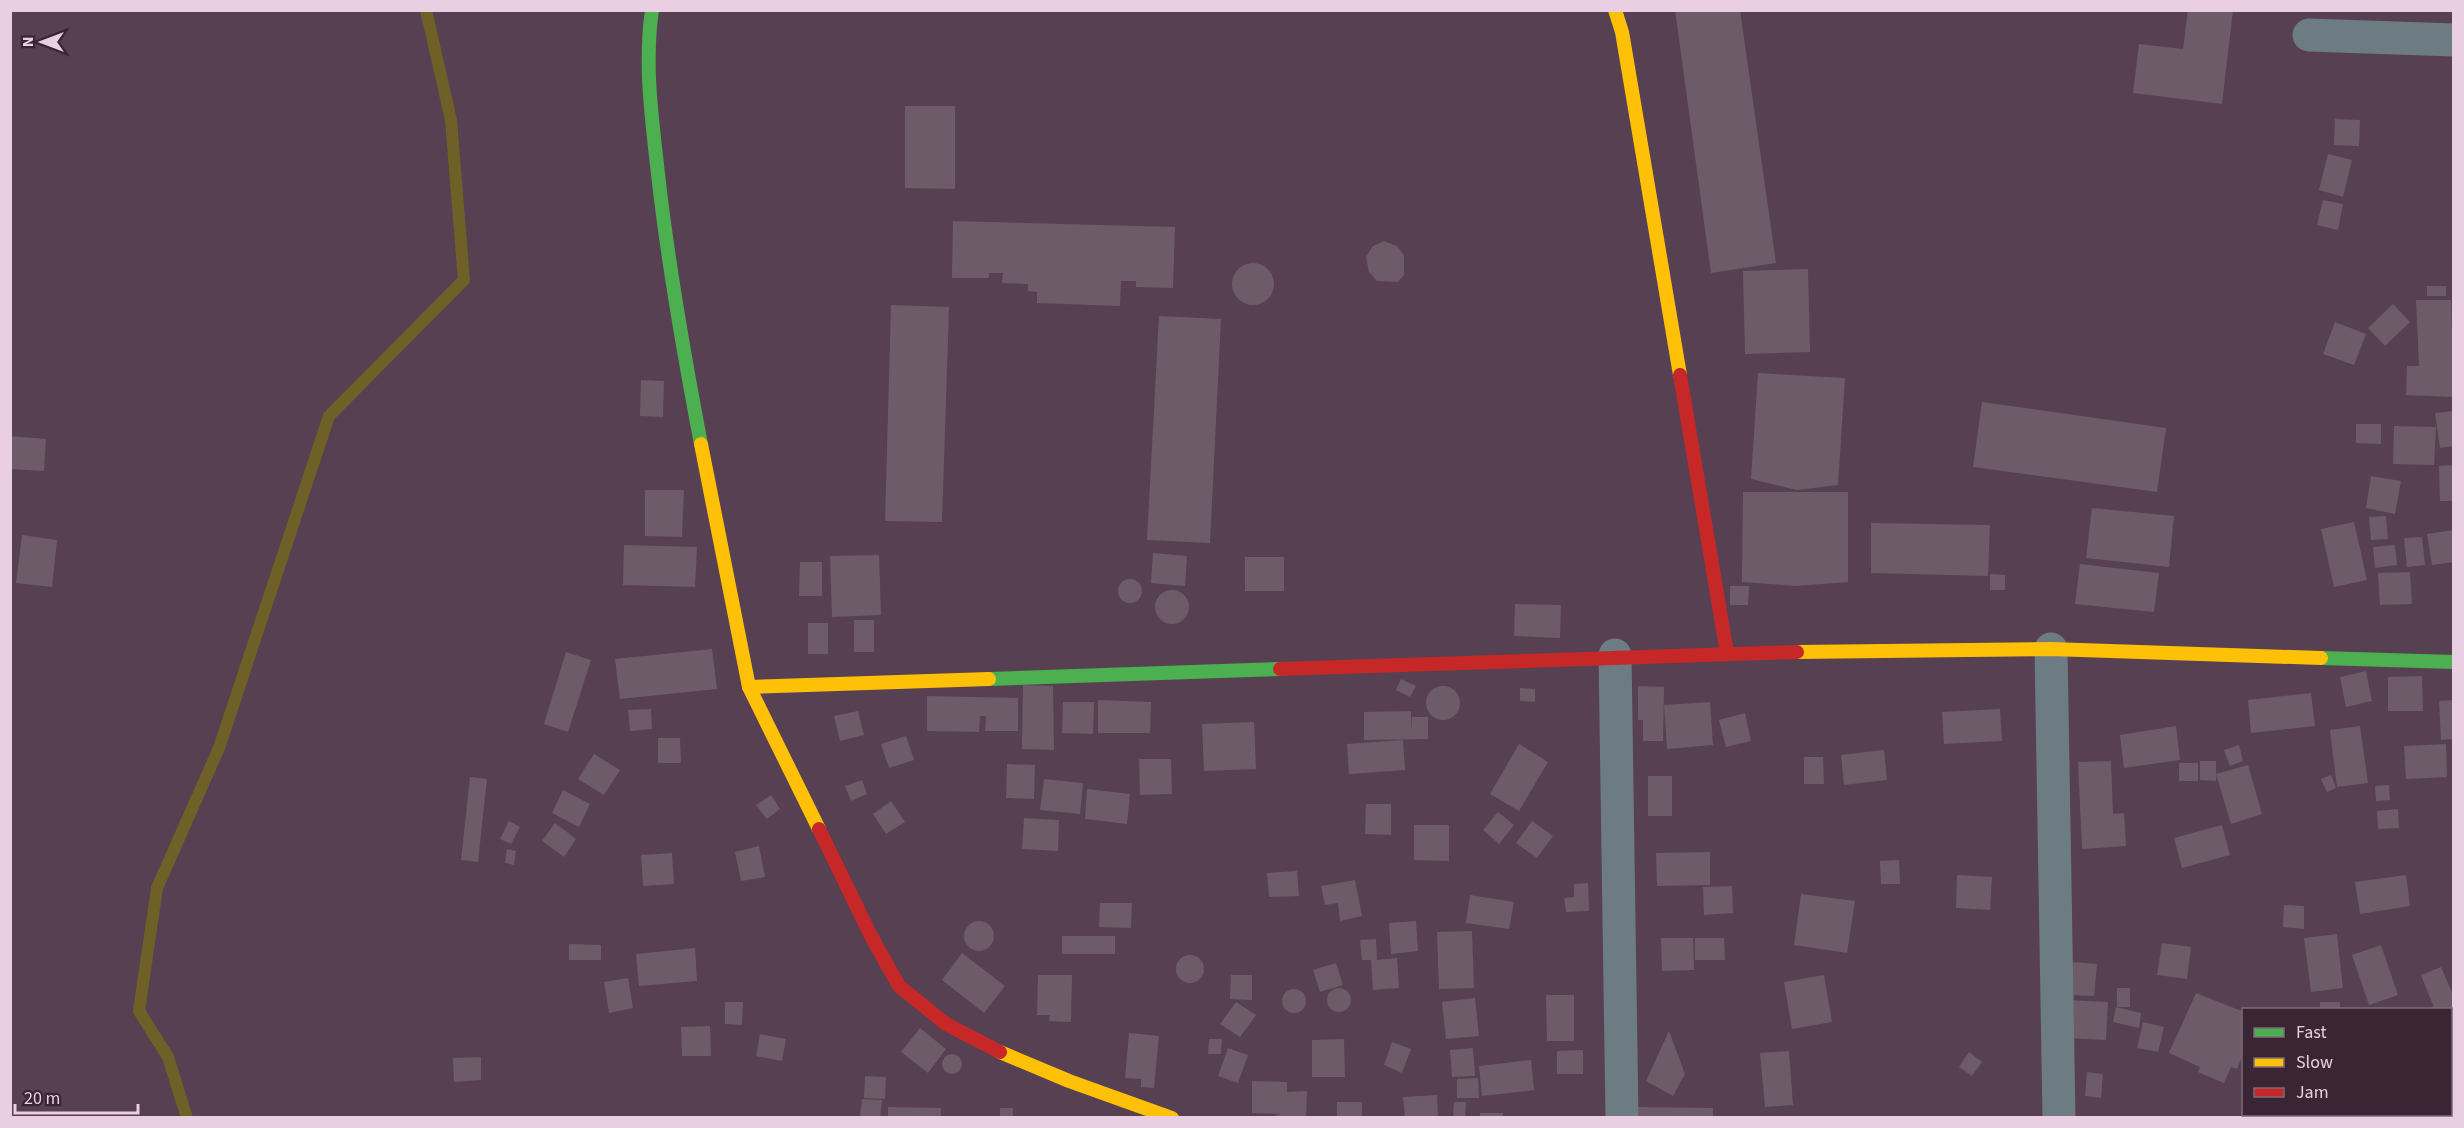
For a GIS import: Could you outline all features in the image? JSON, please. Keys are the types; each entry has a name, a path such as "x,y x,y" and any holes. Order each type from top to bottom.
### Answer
{"street":[{"path":"652,10 647,46 652,123 663,218 689,381 749,687 871,936 899,986 946,1023 985,1046 1069,1081 1172,1118"},
{"path":"1615,10 1622,32 1727,653"},
{"path":"2309,35 2454,40"},
{"path":"749,687 1616,655 1727,653 2051,649 2454,662"},
{"path":"2051,649 2059,1118"},
{"path":"1616,655 1622,1118"}],"building":[{"path":"1675,10 1740,10 1776,263 1711,273"},
{"path":"2188,10 2233,10 2222,104 2133,93 2139,44 2183,49"},
{"path":"905,106 955,106 955,189 905,188"},
{"path":"2335,119 2360,120 2359,146 2334,145"},
{"path":"2328,154 2352,160 2343,197 2319,190"},
{"path":"2323,200 2343,204 2338,230 2317,225"},
{"path":"953,221 1175,227 1173,288 1136,287 1136,281 1121,281 1120,306 1037,303 1037,292 1028,291 1028,284 1002,283 1003,273 989,273 989,278 952,278"},
{"path":"1384,241 1397,246 1404,255 1404,275 1398,282 1377,281 1369,272 1366,257 1373,246"},
{"path":"1253,263 1268,269 1274,284 1268,299 1253,305 1238,299 1232,284 1238,269"},
{"path":"1808,269 1810,352 1745,354 1743,271"},
{"path":"2427,286 2446,286 2446,296 2427,296"},
{"path":"2416,300 2451,300 2454,397 2406,395 2407,366 2419,366"},
{"path":"2393,304 2410,322 2385,346 2368,328"},
{"path":"891,305 949,307 942,522 885,521"},
{"path":"1159,316 1221,319 1210,543 1147,540"},
{"path":"2335,322 2366,334 2354,365 2323,354"},
{"path":"1758,373 1845,378 1838,485 1797,490 1751,479"},
{"path":"641,380 664,381 663,417 640,416"},
{"path":"1982,402 2166,428 2157,492 1973,467"},
{"path":"2454,411 2454,446 2440,448 2435,413"},
{"path":"2356,424 2381,424 2381,444 2356,443"},
{"path":"2394,426 2436,427 2434,465 2393,464"},
{"path":"10,436 46,439 44,471 10,469"},
{"path":"2454,465 2454,501 2440,501 2439,466"},
{"path":"2371,476 2401,481 2395,514 2366,508"},
{"path":"645,490 684,490 682,537 645,536"},
{"path":"1743,492 1848,492 1848,582 1796,586 1742,582"},
{"path":"2092,508 2174,516 2169,567 2086,558"},
{"path":"2386,516 2388,539 2371,540 2369,517"},
{"path":"2354,522 2367,580 2334,587 2321,529"},
{"path":"1871,523 1990,525 1988,576 1871,573"},
{"path":"2454,530 2454,562 2432,565 2427,534"},
{"path":"22,535 57,540 52,587 16,583"},
{"path":"2422,537 2425,565 2407,567 2404,538"},
{"path":"624,545 697,547 695,587 623,585"},
{"path":"2395,545 2397,565 2375,568 2373,547"},
{"path":"1153,553 1187,556 1185,586 1151,583"},
{"path":"879,555 881,615 832,617 830,556"},
{"path":"1245,557 1284,557 1284,591 1245,591"},
{"path":"800,562 822,562 822,596 799,596"},
{"path":"2080,564 2159,573 2154,612 2075,604"},
{"path":"2410,572 2412,604 2380,605 2378,573"},
{"path":"1990,574 2005,575 2005,590 1990,590"},
{"path":"1130,579 1138,583 1142,591 1138,599 1130,603 1122,599 1118,591 1122,583"},
{"path":"1730,586 1749,586 1748,605 1730,605"},
{"path":"1172,590 1184,595 1189,607 1184,619 1172,624 1160,619 1155,607 1160,595"},
{"path":"1515,604 1561,605 1560,638 1514,636"},
{"path":"854,620 874,620 874,652 854,652"},
{"path":"808,623 828,623 828,654 808,654"},
{"path":"712,649 717,689 620,699 615,659"},
{"path":"566,652 591,660 568,732 544,724"},
{"path":"2366,671 2372,701 2346,707 2340,677"},
{"path":"2422,676 2423,711 2388,711 2388,677"},
{"path":"1401,679 1416,686 1410,697 1396,690"},
{"path":"1023,685 1053,686 1054,750 1022,749"},
{"path":"1443,686 1455,691 1460,703 1455,715 1443,720 1431,715 1426,703 1431,691"},
{"path":"1638,686 1664,687 1663,741 1643,741 1643,720 1638,720"},
{"path":"1520,688 1535,689 1535,702 1520,701"},
{"path":"2311,693 2315,726 2251,733 2248,700"},
{"path":"927,696 1018,698 1018,731 985,731 986,716 980,716 979,732 927,731"},
{"path":"1098,700 1151,702 1150,733 1098,733"},
{"path":"2454,700 2454,739 2441,740 2439,701"},
{"path":"1063,702 1094,702 1093,734 1062,733"},
{"path":"1710,702 1713,745 1667,749 1664,705"},
{"path":"651,709 652,729 630,731 628,710"},
{"path":"2000,709 2002,741 1944,744 1942,712"},
{"path":"858,711 864,735 840,741 834,716"},
{"path":"1411,711 1411,730 1412,717 1428,717 1428,739 1364,740 1364,712"},
{"path":"1745,713 1751,741 1726,747 1719,720"},
{"path":"1254,722 1256,769 1204,771 1202,724"},
{"path":"2176,726 2180,760 2124,768 2120,735"},
{"path":"2360,726 2368,783 2337,787 2330,730"},
{"path":"906,736 914,760 889,768 881,744"},
{"path":"658,738 680,738 681,763 658,763"},
{"path":"1403,740 1405,770 1349,774 1347,744"},
{"path":"1519,744 1548,762 1519,811 1490,794"},
{"path":"2446,744 2447,777 2406,779 2404,746"},
{"path":"2239,745 2243,761 2230,766 2224,750"},
{"path":"1884,750 1887,780 1844,785 1841,755"},
{"path":"594,754 620,770 604,795 578,779"},
{"path":"1804,757 1823,757 1824,784 1804,784"},
{"path":"1139,759 1171,759 1172,794 1140,795"},
{"path":"2111,761 2113,814 2124,813 2126,846 2082,849 2078,762"},
{"path":"2200,761 2216,761 2216,781 2200,780"},
{"path":"2179,763 2198,763 2198,781 2179,781"},
{"path":"1007,764 1035,765 1034,799 1006,798"},
{"path":"2248,765 2262,814 2231,824 2216,774"},
{"path":"2331,775 2336,788 2327,792 2321,779"},
{"path":"1648,776 1672,776 1672,816 1648,816"},
{"path":"470,777 487,779 478,862 461,860"},
{"path":"1044,779 1083,783 1080,814 1040,810"},
{"path":"862,780 867,794 851,801 845,786"},
{"path":"2389,785 2390,800 2376,801 2375,786"},
{"path":"1087,789 1130,794 1127,824 1085,819"},
{"path":"563,790 590,804 579,827 552,813"},
{"path":"771,795 780,809 767,819 756,805"},
{"path":"891,801 905,822 886,834 873,814"},
{"path":"1366,804 1391,804 1391,835 1365,834"},
{"path":"2398,809 2399,828 2378,829 2377,811"},
{"path":"1498,812 1514,825 1499,844 1483,830"},
{"path":"1024,818 1059,820 1058,851 1022,849"},
{"path":"509,821 520,827 511,844 500,839"},
{"path":"1532,821 1553,836 1537,858 1516,843"},
{"path":"555,823 576,839 564,857 542,841"},
{"path":"1414,825 1449,825 1449,861 1414,860"},
{"path":"2222,825 2230,855 2182,868 2174,838"},
{"path":"759,846 765,877 741,881 735,852"},
{"path":"507,849 516,851 514,865 505,863"},
{"path":"1710,852 1710,885 1657,886 1656,853"},
{"path":"672,853 674,884 643,886 641,855"},
{"path":"1899,860 1900,884 1881,884 1880,861"},
{"path":"1297,871 1299,896 1269,897 1267,873"},
{"path":"1957,875 1992,877 1990,910 1956,908"},
{"path":"2406,875 2410,906 2360,914 2355,882"},
{"path":"1355,880 1362,916 1340,921 1338,903 1325,905 1321,886"},
{"path":"1588,883 1589,911 1566,912 1564,898 1574,897 1574,884"},
{"path":"1732,886 1733,913 1704,915 1703,887"},
{"path":"1801,894 1855,901 1847,953 1794,945"},
{"path":"1470,895 1514,902 1509,929 1466,923"},
{"path":"1100,903 1132,903 1131,928 1099,927"},
{"path":"2284,905 2304,906 2304,929 2283,927"},
{"path":"979,921 990,925 994,936 990,947 979,951 968,947 964,936 968,925"},
{"path":"1416,921 1418,951 1391,954 1389,923"},
{"path":"1472,931 1474,988 1439,989 1437,932"},
{"path":"2337,934 2343,988 2311,992 2304,938"},
{"path":"1062,936 1115,936 1115,954 1062,954"},
{"path":"1661,938 1693,938 1694,970 1662,971"},
{"path":"1695,938 1724,938 1725,960 1695,960"},
{"path":"1376,939 1377,960 1397,958 1399,988 1373,990 1371,960 1362,960 1360,940"},
{"path":"2162,943 2191,947 2187,979 2157,975"},
{"path":"569,944 601,945 601,960 569,960"},
{"path":"2381,945 2398,995 2369,1005 2352,955"},
{"path":"695,948 697,981 639,986 636,954"},
{"path":"962,953 1005,986 984,1013 942,980"},
{"path":"1190,955 1200,959 1204,969 1200,979 1190,983 1180,979 1176,969 1180,959"},
{"path":"2072,962 2097,964 2094,996 2070,995"},
{"path":"1336,963 1343,985 1320,992 1313,970"},
{"path":"2441,967 2454,997 2454,1022 2452,1022 2452,1008 2434,1008 2421,975"},
{"path":"1038,975 1072,975 1071,1022 1049,1021 1050,1015 1037,1015"},
{"path":"1231,975 1252,975 1252,1000 1230,999"},
{"path":"1824,975 1832,1022 1792,1029 1784,982"},
{"path":"628,978 633,1008 609,1013 604,982"},
{"path":"1339,988 1348,991 1351,1000 1348,1009 1339,1012 1330,1009 1327,1000 1330,991"},
{"path":"2117,988 2130,988 2130,1007 2117,1007"},
{"path":"1289,989 1299,989 1306,996 1306,1006 1299,1013 1289,1013 1282,1006 1282,996"},
{"path":"2196,993 2242,1011 2242,1057 2237,1069 2231,1067 2224,1083 2198,1072 2200,1067 2169,1053"},
{"path":"1546,995 1574,995 1574,1041 1547,1041"},
{"path":"1475,998 1479,1036 1446,1039 1442,1002"},
{"path":"2067,1000 2108,1002 2106,1040 2065,1038"},
{"path":"725,1002 743,1002 742,1025 725,1024"},
{"path":"1236,1002 1256,1015 1240,1037 1220,1024"},
{"path":"2320,1002 2340,1002 2340,1008 2320,1008"},
{"path":"2116,1007 2141,1013 2139,1028 2113,1022"},
{"path":"2143,1022 2164,1027 2158,1052 2137,1048"},
{"path":"710,1026 711,1056 682,1056 681,1027"},
{"path":"920,1028 946,1049 928,1073 901,1052"},
{"path":"1669,1031 1685,1074 1673,1096 1646,1081"},
{"path":"1129,1033 1159,1036 1154,1088 1141,1087 1141,1079 1125,1078"},
{"path":"760,1034 786,1039 782,1061 756,1056"},
{"path":"1209,1039 1222,1039 1221,1054 1208,1054"},
{"path":"1344,1039 1345,1077 1312,1077 1312,1040"},
{"path":"1392,1042 1411,1049 1402,1073 1384,1065"},
{"path":"1228,1048 1248,1055 1238,1083 1218,1076"},
{"path":"1473,1048 1475,1076 1452,1077 1450,1050"},
{"path":"1583,1050 1583,1074 1557,1074 1557,1051"},
{"path":"1789,1051 1793,1105 1765,1107 1760,1053"},
{"path":"1969,1052 1982,1062 1972,1076 1959,1067"},
{"path":"948,1054 956,1054 962,1060 962,1068 956,1074 948,1074 942,1068 942,1060"},
{"path":"481,1057 481,1080 454,1082 453,1058"},
{"path":"1531,1060 1534,1090 1482,1096 1479,1066"},
{"path":"2087,1072 2103,1074 2101,1098 2085,1096"},
{"path":"865,1076 886,1077 885,1099 864,1098"},
{"path":"1478,1078 1479,1098 1457,1098 1457,1079"},
{"path":"1252,1081 1287,1082 1287,1092 1307,1091 1306,1118 1276,1118 1276,1115 1282,1114 1252,1113"},
{"path":"1437,1095 1438,1118 1405,1118 1403,1097"},
{"path":"862,1099 882,1100 880,1118 860,1118"},
{"path":"1337,1102 1362,1102 1362,1118 1337,1118"},
{"path":"1454,1102 1466,1102 1465,1118 1453,1118"},
{"path":"888,1107 941,1108 941,1118 888,1118"},
{"path":"1636,1107 1713,1108 1713,1118 1636,1118"},
{"path":"1000,1108 1013,1108 1013,1118 1000,1118"},
{"path":"1480,1113 1503,1113 1503,1118 1480,1118"}],"waterway":[{"path":"187,1118 168,1057 139,1011 157,888 219,748 329,416 464,280 451,120 426,10"}],"traffic: fast":[{"path":"652,10 649,51 651,112 677,309 701,444"},
{"path":"2321,658 2454,662"},
{"path":"989,679 1280,669"}],"traffic: slow":[{"path":"1615,10 1622,32 1680,375"},
{"path":"701,444 749,687 819,829"},
{"path":"1797,652 2051,649 2321,658"},
{"path":"749,687 989,679"},
{"path":"1000,1052 1069,1081 1172,1118"}],"traffic: jam":[{"path":"1680,375 1727,653"},
{"path":"1280,669 1797,652"},
{"path":"819,829 871,936 899,986 946,1024 1000,1052"}]}
